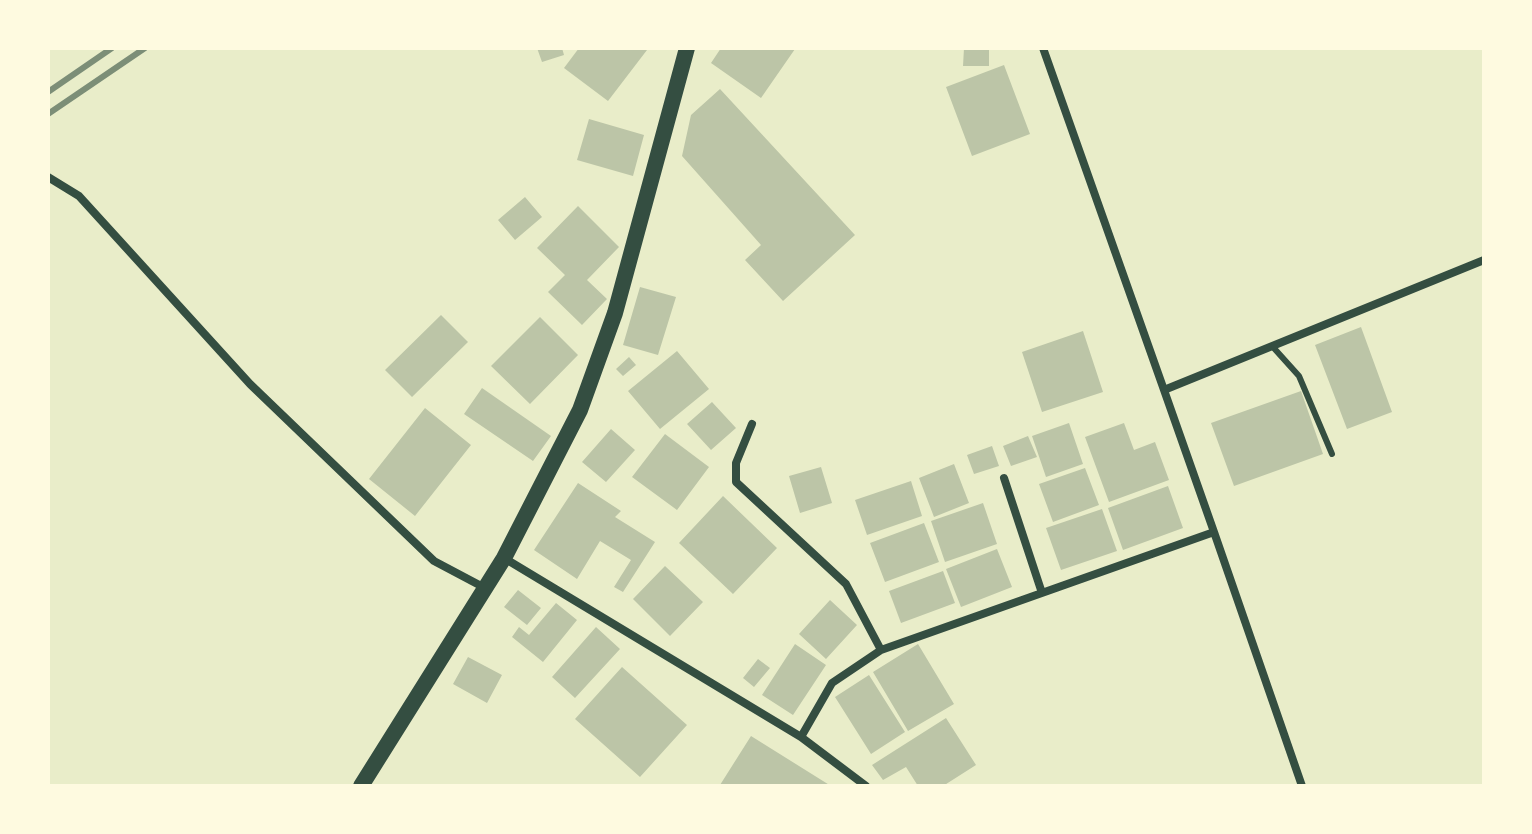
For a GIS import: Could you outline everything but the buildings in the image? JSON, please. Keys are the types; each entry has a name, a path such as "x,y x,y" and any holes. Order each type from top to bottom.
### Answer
{"main road":[{"path":"361,786 504,558 580,410 615,313 685,49"}],"street":[{"path":"1043,48 1302,786"},
{"path":"48,177 79,196 250,384 434,561 486,588"},
{"path":"1164,390 1484,260"},
{"path":"752,424 736,463 736,482 846,584 881,650"},
{"path":"1004,478 1042,593"},
{"path":"801,737 832,683 881,650 1214,532"},
{"path":"504,558 801,737 866,786"}],"lane":[{"path":"1272,346 1299,376 1332,454"}],"railway":[{"path":"48,92 112,48"},
{"path":"48,114 145,48"}]}
